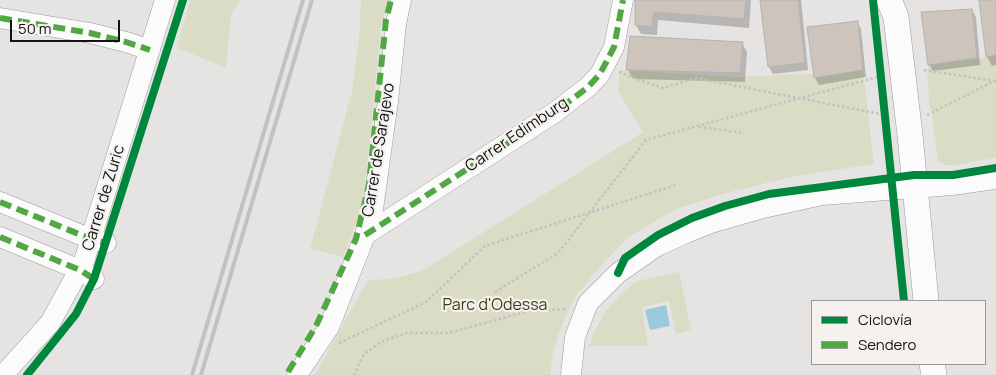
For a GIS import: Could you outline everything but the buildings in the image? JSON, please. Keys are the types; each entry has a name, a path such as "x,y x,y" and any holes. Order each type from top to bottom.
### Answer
{"main road":[{"path":"894,6 926,300"}],"street":[{"name":"Carrer de Zuric","path":"3,375 50,323 87,274 84,261 98,241 165,0"},
{"name":"Carrer de Sarajevo","path":"297,375 329,327 373,209 388,101 396,24 401,0"},
{"name":"Carrer Edimburg","path":"365,234 554,114 588,87 600,74 614,47 623,0"},
{"path":"0,18 90,34 126,42 150,50"},
{"path":"571,375 575,337 588,303 618,273 657,246 710,223 822,195 952,185 996,179"},
{"path":"0,202 98,241"},
{"path":"0,237 87,274"}],"path":[{"path":"604,65 663,88 696,78 885,115"},
{"path":"880,66 882,86"},
{"path":"924,70 996,81"},
{"path":"495,292 558,253 646,140 881,76"},
{"path":"926,116 996,81"},
{"path":"884,105 886,124"},
{"path":"697,126 744,133"},
{"path":"315,348 340,343 426,302 485,246 676,185"},
{"path":"354,375 364,354 382,342 406,333 448,333 528,311 586,308"}],"green space":[{"path":"190,0 240,0 231,15 226,68 177,48"},
{"path":"361,0 389,0 381,26 366,175 358,218 343,257 310,249 352,91 359,40"},
{"path":"996,56 996,158 945,165 938,161 933,115 931,115 933,114 932,109 930,110 928,65"},
{"name":"Parc d'Odessa","path":"620,70 736,77 863,70 874,164 790,177 726,193 676,209 627,238 598,269 573,300 559,332 553,353 550,375 315,375 368,280 390,279 422,271 643,132 618,91"},
{"path":"679,272 691,330 676,334 669,301 642,307 648,346 589,346 595,330 606,311 620,295 637,281"}],"water":[{"path":"666,305 670,326 650,330 645,310"}],"railway":[{"path":"192,375 303,0"},
{"path":"201,375 312,0"}],"marked path":[{"path":"288,372 316,326 356,239 369,184 386,20 391,0"},
{"path":"365,235 554,113 588,87 600,74 614,47 623,0"},
{"path":"0,18 90,33 150,50"},
{"path":"0,202 91,239 106,243"},
{"path":"0,237 80,270 94,279"}],"cycle path":[{"path":"27,375 76,314 94,279 183,0"},
{"path":"873,0 904,300"},
{"path":"618,273 625,258 658,235 692,218 725,206 769,194 914,175 953,175 996,168"}]}
